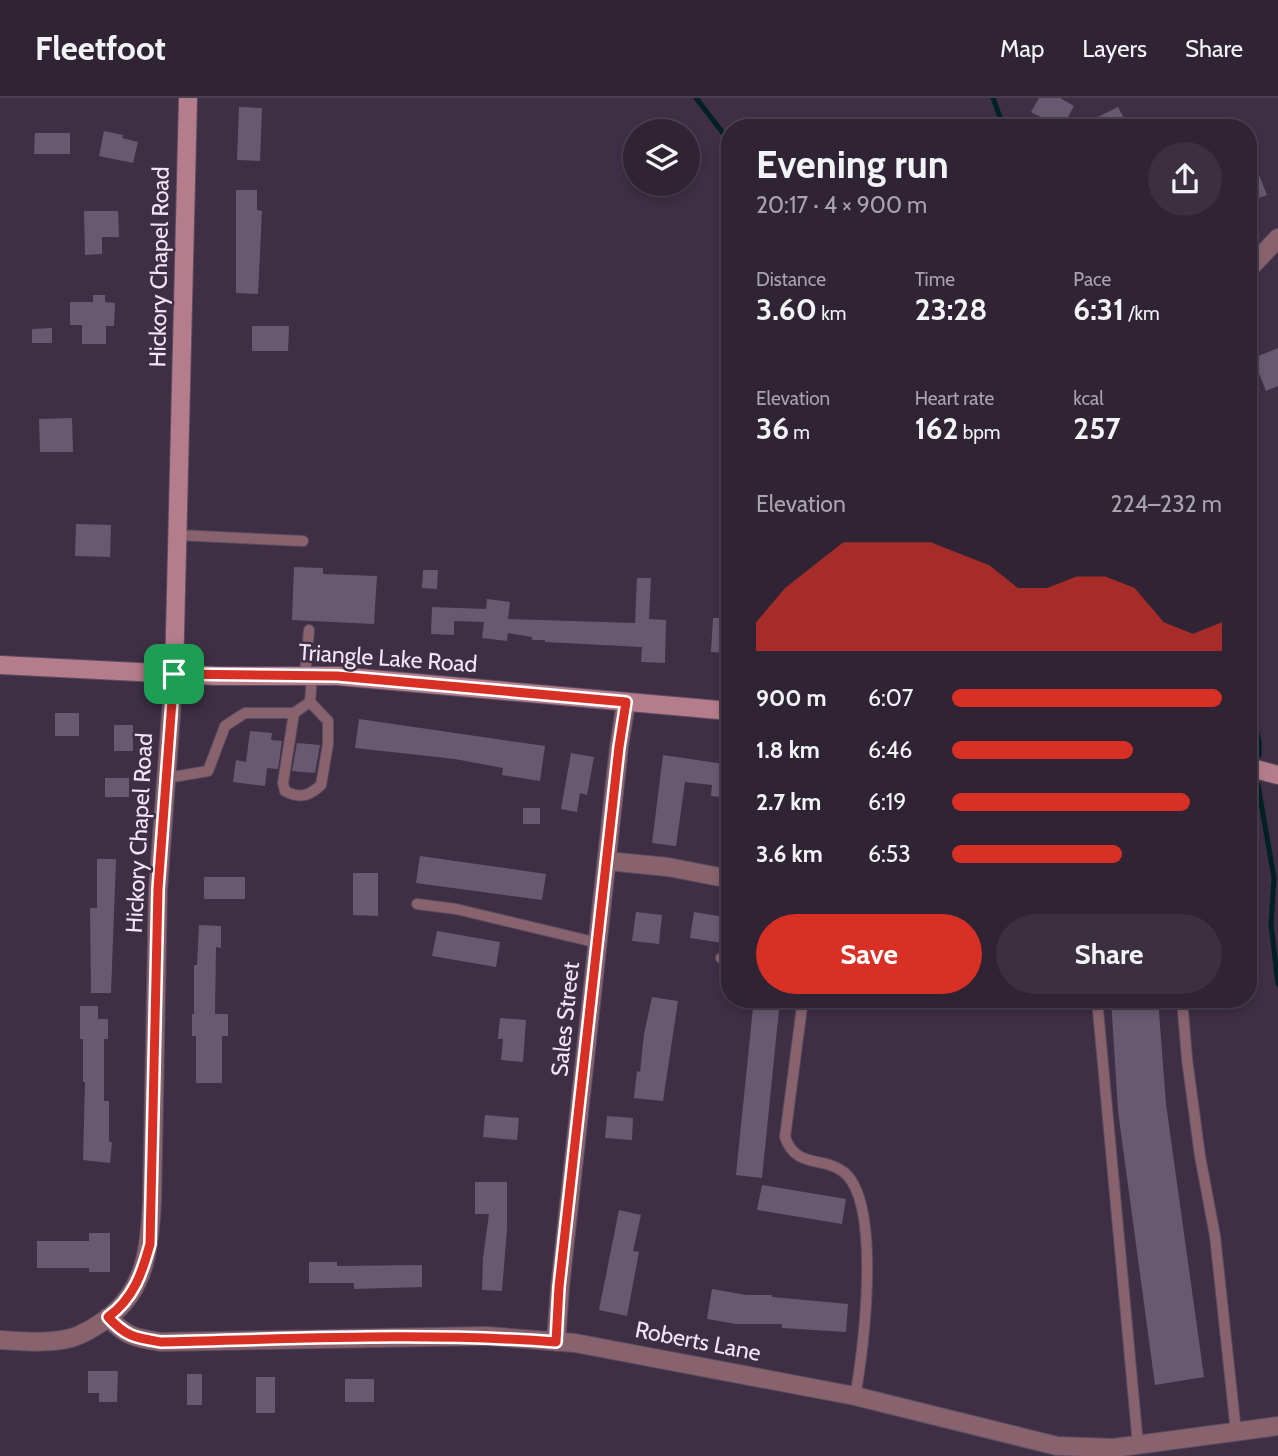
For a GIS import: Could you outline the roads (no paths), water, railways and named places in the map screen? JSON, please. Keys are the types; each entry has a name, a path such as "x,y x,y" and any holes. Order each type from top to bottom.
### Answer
{"street":[{"name":"Hickory Chapel Road","path":"0,1340 51,1341 72,1338 94,1329 131,1294 142,1273 150,1244 158,889 174,674 188,98"},
{"path":"1257,260 1278,238"},
{"name":"Triangle Lake Road","path":"0,665 174,674 337,676 721,710"},
{"name":"Sales Street","path":"556,1342 559,1287 626,702"},
{"path":"1257,769 1278,775"},
{"path":"607,861 668,867 721,877"},
{"name":"Roberts Lane","path":"108,1317 120,1331 135,1338 161,1342 487,1336 575,1343 855,1396 1056,1446 1114,1448 1278,1426"}],"lane":[{"path":"177,535 303,541"},
{"path":"293,713 283,783 285,791 296,797 304,796 321,785 328,744 328,721 310,702 309,630"},
{"path":"167,778 208,771 225,726 245,713 293,713 310,702"},
{"path":"417,904 456,909 598,943"},
{"path":"802,1008 785,1136 795,1155 832,1166 845,1174 858,1197 866,1229 867,1297 862,1361 855,1396"},
{"path":"1098,1008 1138,1445"},
{"path":"1183,1008 1186,1059 1215,1236 1236,1432"}],"waterway":[{"path":"696,98 721,130"},
{"path":"993,98 1001,119"},
{"path":"1257,733 1259,755"},
{"path":"1258,785 1274,878 1271,924 1278,984"}]}
